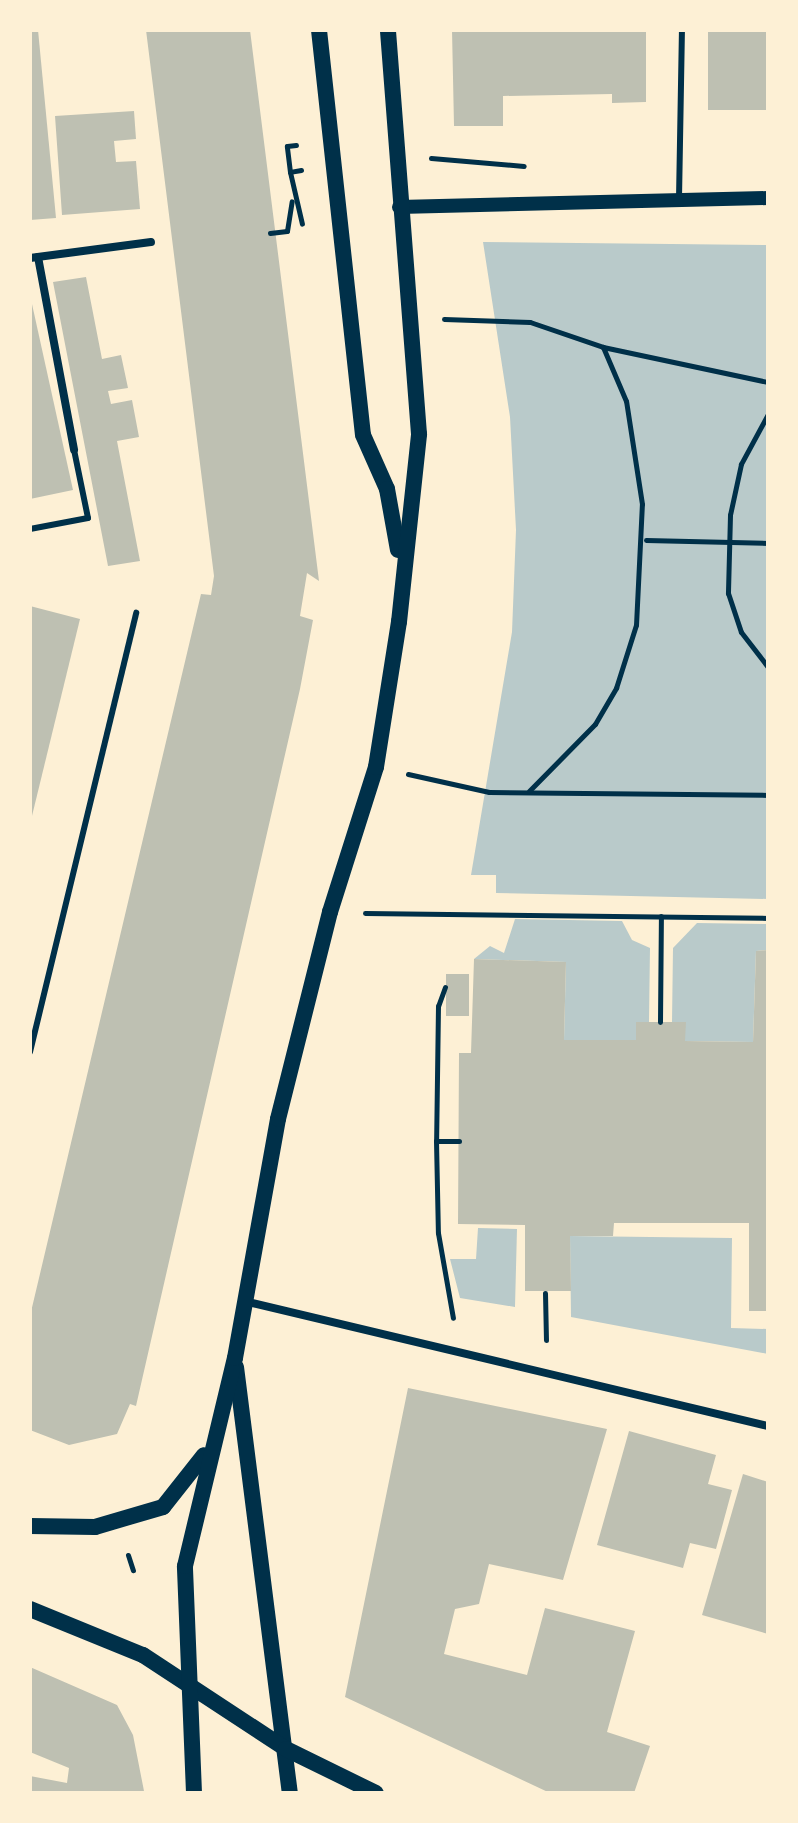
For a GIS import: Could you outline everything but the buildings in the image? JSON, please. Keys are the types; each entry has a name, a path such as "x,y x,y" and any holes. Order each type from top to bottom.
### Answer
{"main road":[{"path":"319,30 363,435 387,489 402,568"},
{"path":"194,1793 185,1566 235,1358 278,1119 330,912 376,767 419,434 399,207 388,30"},
{"path":"30,1526 95,1527 163,1507 199,1469 235,1358"},
{"path":"235,1358 290,1793"},
{"path":"30,1609 190,1680 286,1749 376,1793"}],"street":[{"path":"399,207 768,198"},
{"path":"74,450 34,258 151,242"},
{"path":"244,1301 545,1369 768,1426"}],"lane":[{"path":"679,199 682,30"},
{"path":"30,529 88,518 74,450"},
{"path":"30,1052 136,613"},
{"path":"30,1017 39,1015"}],"path":[{"path":"270,233 287,231 292,201 287,146 301,145"},
{"path":"290,172 301,170"},
{"path":"292,201 298,213"},
{"path":"409,320 530,322 603,347 768,382"},
{"path":"529,791 576,748 616,688 636,625 646,540 626,401 603,347"},
{"path":"768,414 741,464 729,543 728,593 741,632 768,667"},
{"path":"646,540 768,543"},
{"path":"376,767 489,792 768,795"},
{"path":"330,912 768,918"},
{"path":"660,1022 661,916"},
{"path":"445,987 441,1005 436,1141 440,1259 455,1305"},
{"path":"436,1141 459,1141"},
{"path":"545,1293 545,1369"},
{"path":"127,1554 139,1556"}],"shaded area":[{"path":"483,242 768,245 768,899 496,893 496,875 471,875 512,632 516,530 510,417"},
{"path":"515,919 622,921 632,940 650,948 649,1022 636,1022 636,1040 564,1040 566,962 474,959 490,946 504,953"},
{"path":"697,923 768,924 768,950 756,951 753,1042 685,1041 672,1022 673,948"},
{"path":"478,1228 517,1229 515,1307 460,1298 450,1259 476,1259"},
{"path":"570,1236 732,1238 731,1328 768,1329 768,1354 571,1317"}]}
